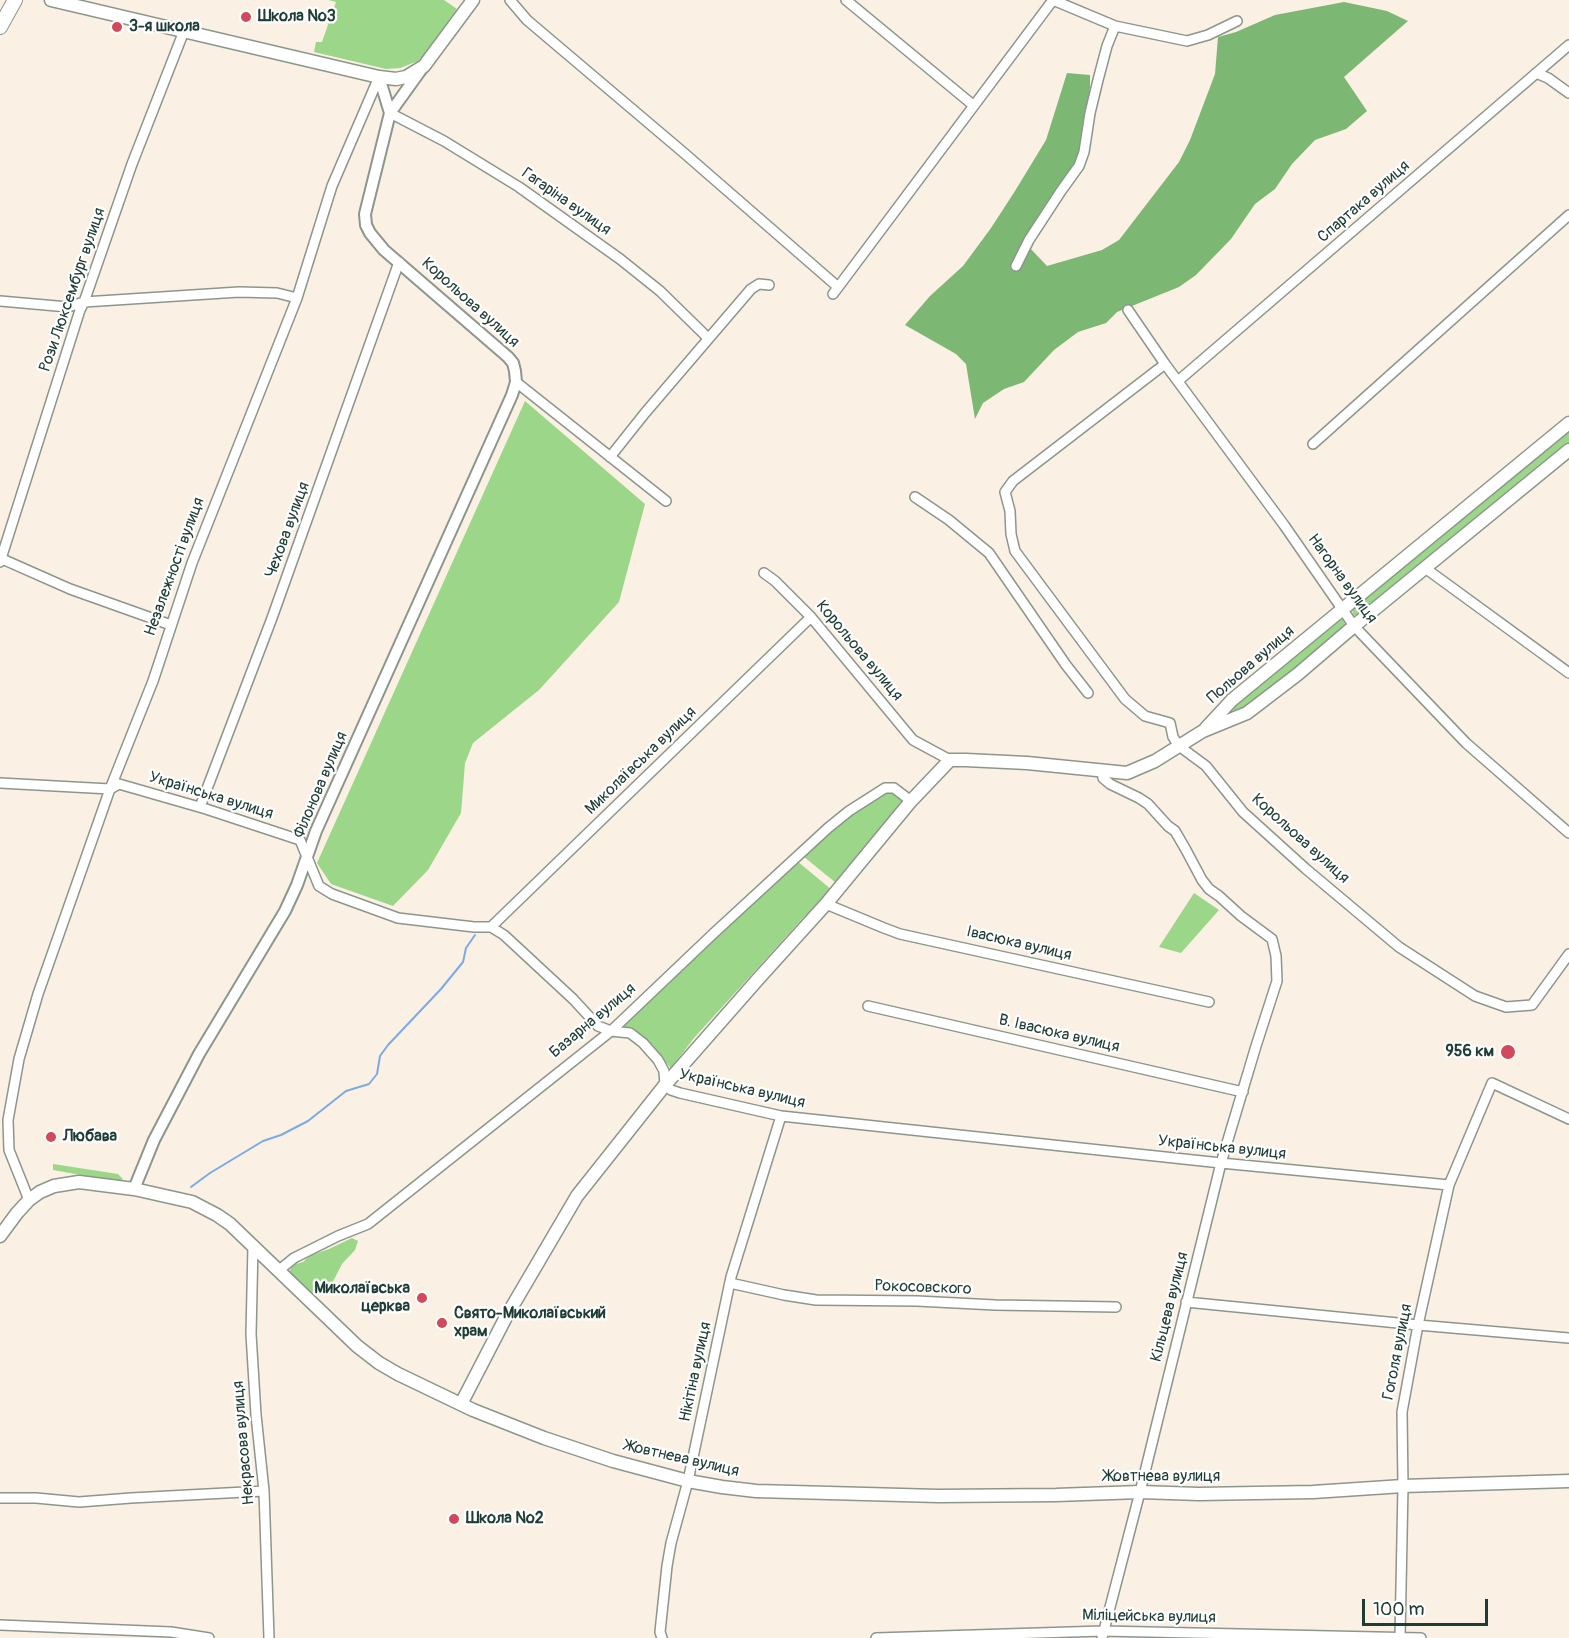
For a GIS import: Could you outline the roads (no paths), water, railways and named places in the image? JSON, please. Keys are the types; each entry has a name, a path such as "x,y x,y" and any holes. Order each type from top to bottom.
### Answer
{"main road":[{"path":"0,27 15,0"},
{"path":"51,0 379,77 396,79 406,77 424,66 473,0"},
{"name":"Польова вулиця","path":"1203,730 1232,700 1569,423"},
{"name":"Польова вулиця","path":"1203,730 1247,713 1298,674 1569,450"},
{"name":"Корольова вулиця","path":"950,760 1027,763 1127,773 1155,761 1203,730"},
{"path":"461,1404 506,1317 577,1196 665,1085 826,904 911,801 950,760"},
{"name":"Жовтнева вулиця","path":"0,1236 29,1200 54,1186 79,1182 180,1199 205,1208 230,1224 366,1354 398,1374 461,1404 543,1438 613,1461 688,1481 756,1491 938,1496 1140,1492 1199,1494 1313,1492 1402,1486 1569,1481"}],"street":[{"path":"510,0 527,20 684,153 835,291 1053,0 1115,26 1187,41 1208,35 1237,21"},
{"path":"846,0 973,105"},
{"path":"1016,266 1029,240 1079,166 1084,152 1098,80 1115,26"},
{"name":"Рози Люксембург вулиця","path":"0,559 80,310 183,31"},
{"name":"Спартака вулиця","path":"1178,381 1569,45"},
{"path":"390,113 424,66"},
{"path":"1536,73 1548,78 1569,93"},
{"path":"379,77 390,113"},
{"name":"Незалежності вулиця","path":"29,1200 9,1150 8,1120 19,1059 42,984 110,789 140,715 192,562 297,298 332,186 379,77"},
{"name":"Корольова вулиця","path":"390,113 365,214 369,233 384,250 508,357 513,363 516,382"},
{"name":"Гагаріна вулиця","path":"390,113 444,141 519,187 620,259 660,291 708,338"},
{"path":"1313,444 1569,215"},
{"name":"Чехова вулиця","path":"200,807 272,618 399,262"},
{"path":"610,457 751,289 759,284 769,285"},
{"path":"0,301 68,307 84,302 239,292 277,293 297,298"},
{"name":"Нагорна вулиця","path":"1128,310 1284,525 1354,626 1466,743 1569,833"},
{"name":"Корольова вулиця","path":"1165,364 1013,481 1005,492 1015,551 1125,699 1145,716 1170,723 1173,737 1179,746 1206,766 1243,812 1276,843 1399,947 1475,996 1506,1007 1532,1005 1569,954"},
{"path":"516,382 666,501"},
{"name":"Філонова вулиця","path":"134,1190 154,1140 194,1063 285,911 316,831 516,382"},
{"path":"915,496 989,553 1088,693"},
{"path":"0,559 70,590 171,625"},
{"path":"1425,568 1568,671"},
{"name":"Корольова вулиця","path":"764,573 811,617 913,740 950,760"},
{"name":"Миколаївська вулиця","path":"491,927 811,617"},
{"name":"Кільцева вулиця","path":"1102,771 1102,778 1110,784 1148,804 1175,831 1209,889 1272,939 1276,956 1277,981 1221,1163 1103,1634"},
{"name":"Українська вулиця","path":"0,783 110,789 119,784 200,807 300,840 319,886 332,894 398,918 491,927 504,935 573,999 598,1026 611,1031 630,1033 643,1043 664,1071 665,1085 680,1093 781,1116 1449,1185"},
{"name":"Базарна вулиця","path":"278,1271 294,1258 368,1224 611,1031 714,933 849,811 885,788 894,788 911,801"},
{"name":"Івасюка вулиця","path":"826,904 900,934 1209,1002"},
{"name":"В. Івасюка вулиця","path":"868,1006 1243,1092"},
{"name":"Гоголя вулиця","path":"1400,1638 1402,1412 1418,1325 1449,1185 1492,1083 1569,1119"},
{"name":"Нікітіна вулиця","path":"662,1638 660,1632 671,1543 688,1481 730,1283 781,1116"},
{"name":"Некрасова вулиця","path":"253,1246 251,1334 264,1491 269,1638"},
{"name":"Рокосовского","path":"730,1283 816,1300 1116,1307"},
{"path":"1186,1302 1569,1338"},
{"path":"0,1498 36,1498 79,1502 264,1491"},
{"path":"0,1625 171,1632 209,1638"},
{"name":"Міліцейська вулиця","path":"876,1638 1103,1634 1421,1638"}],"waterway":[{"path":"191,1187 263,1141 281,1135 308,1121 346,1091 369,1084 377,1074 380,1056 463,962 466,948 475,935"}],"place":[{"name":"Школа №3","path":"246,17"},
{"name":"3-я школа","path":"117,27"},
{"name":"956 км","path":"1508,1052"},
{"name":"Любава","path":"51,1137"},
{"name":"Миколаївська церква","path":"422,1298"},
{"name":"Свято-Миколаївський храм","path":"442,1323"},
{"name":"Школа №2","path":"454,1519"}]}
